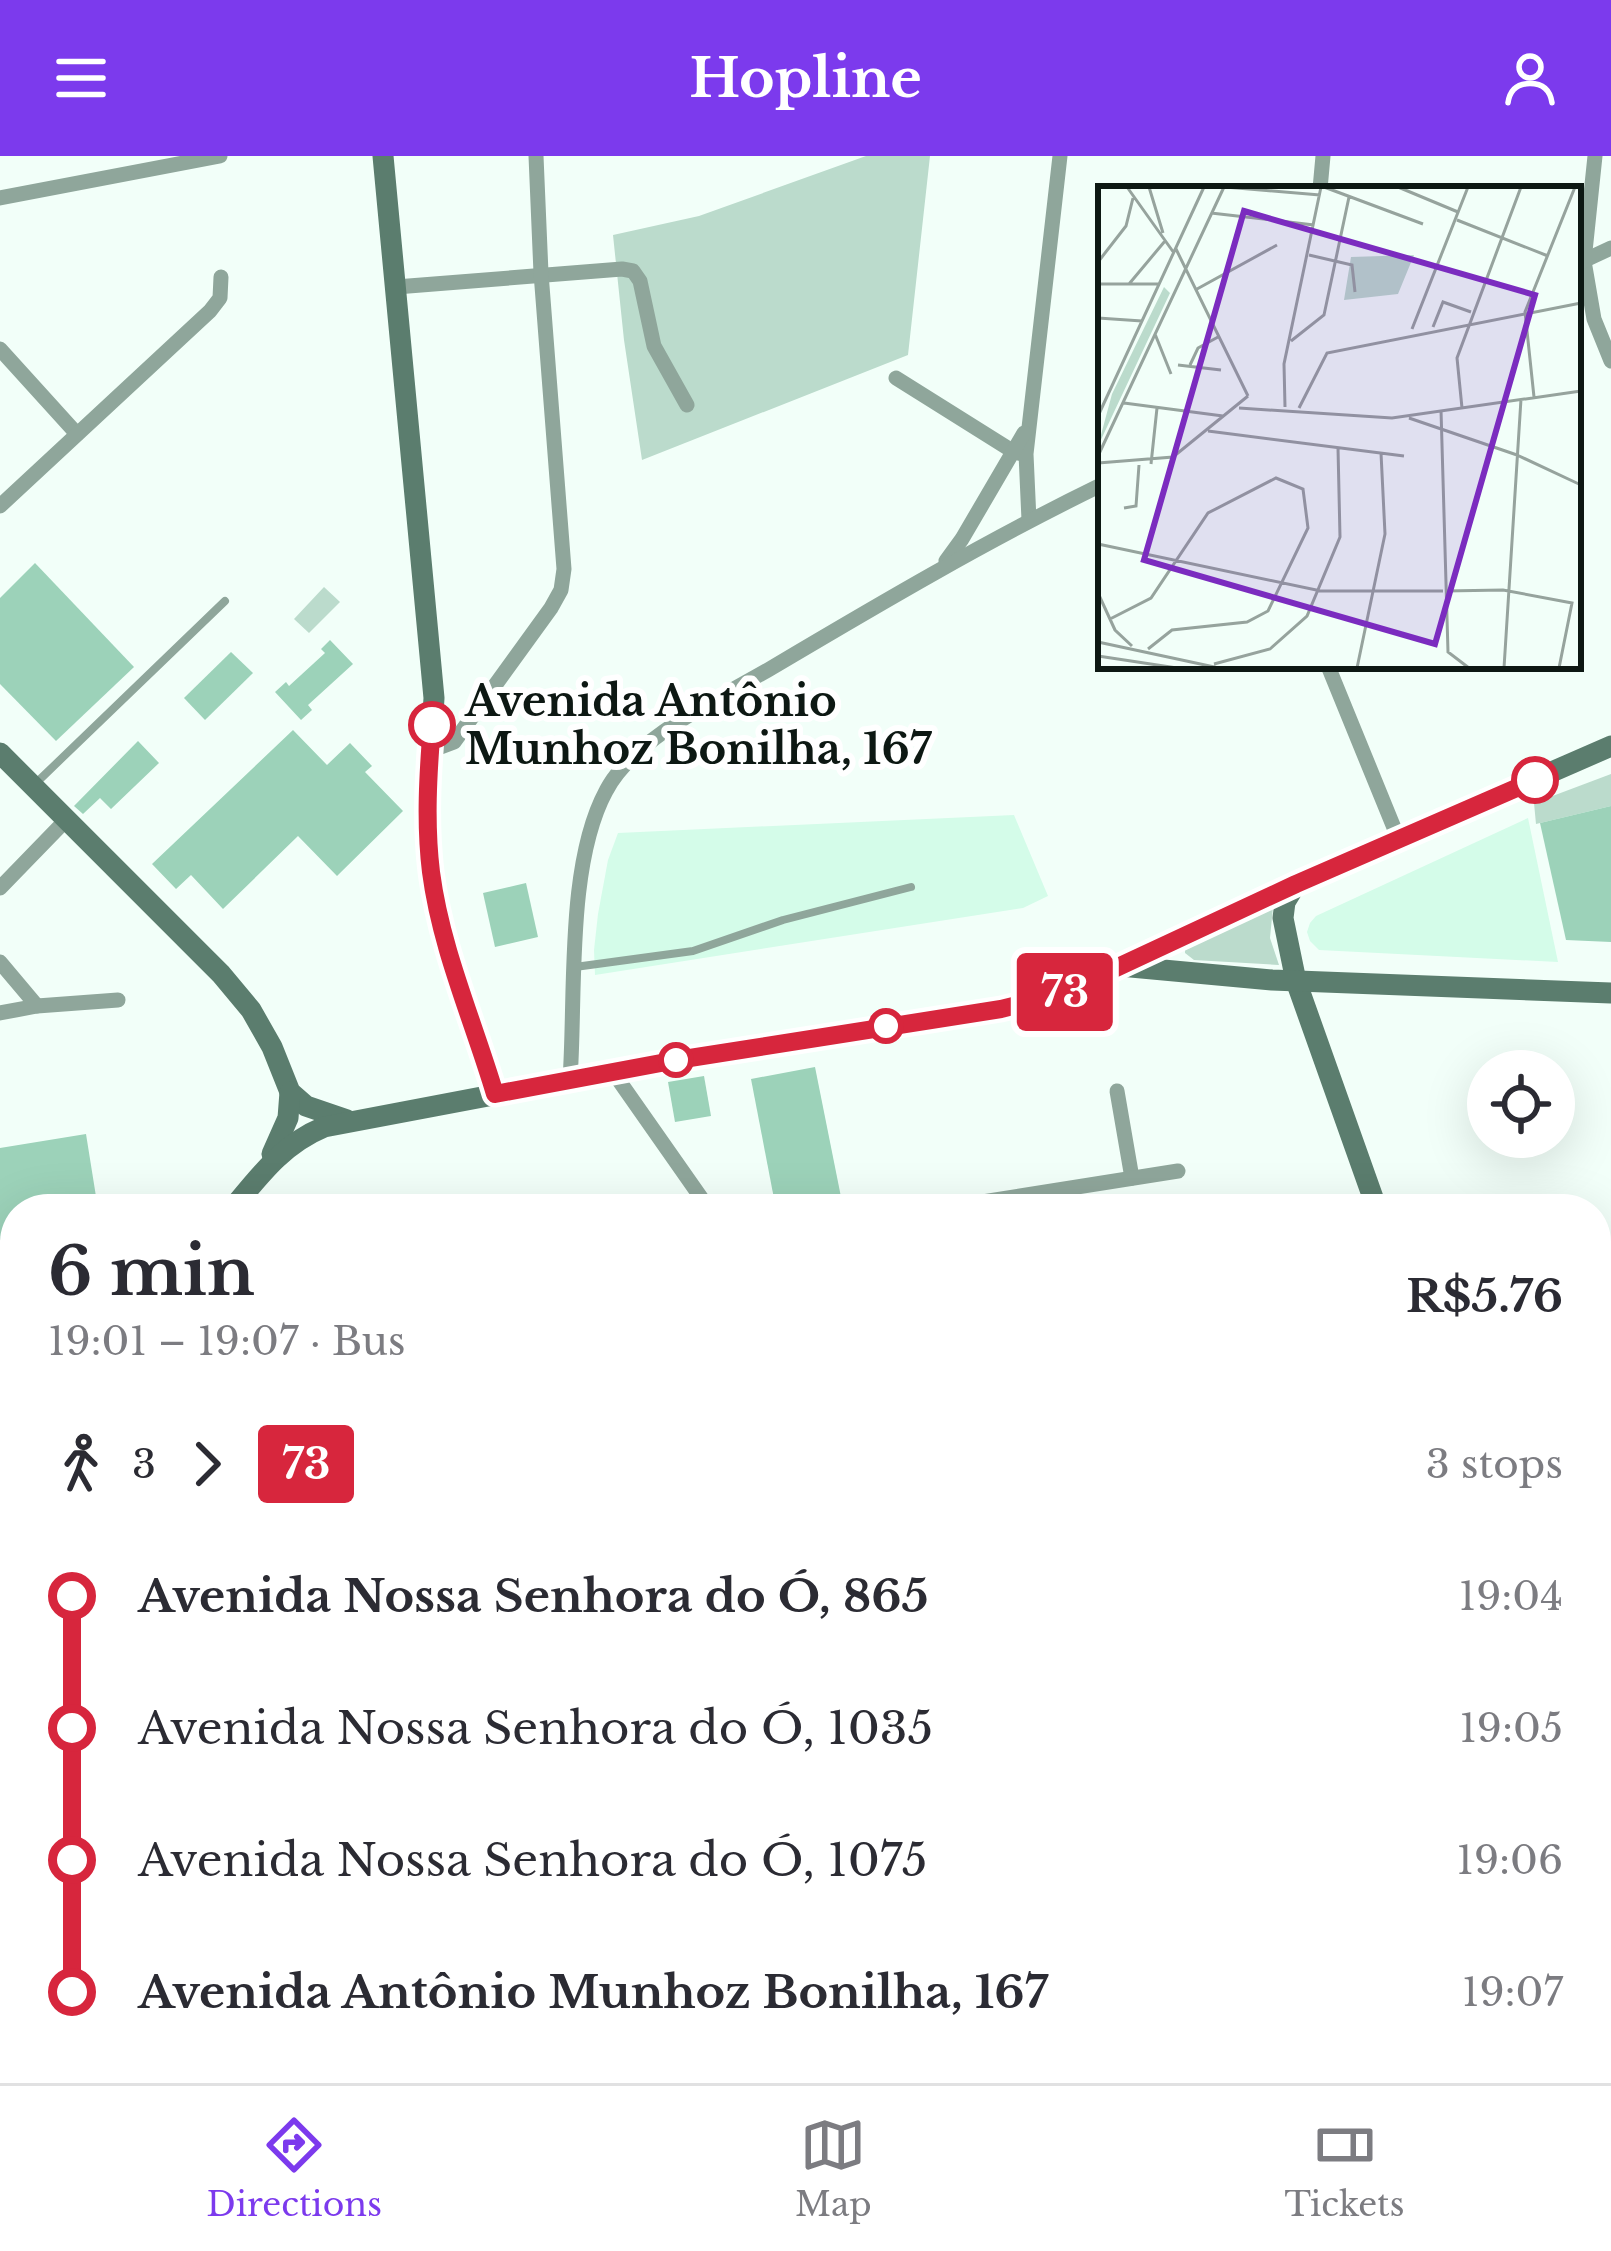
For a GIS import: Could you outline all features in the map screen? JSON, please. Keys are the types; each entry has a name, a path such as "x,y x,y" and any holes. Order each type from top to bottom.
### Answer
{"main road":[{"path":"383,156 434,698 427,806 431,875 454,971 495,1094"},
{"path":"244,1194 290,1144 324,1126 570,1079 1001,1009 1058,995 1611,746"},
{"path":"0,753 221,974 251,1010 290,1092 305,1106 350,1120"},
{"path":"1296,884 1285,902 1283,918 1296,981 1372,1194"},
{"path":"1120,966 1296,981 1611,993"},
{"path":"264,1170 288,1118 290,1092"}],"street":[{"path":"0,199 220,156"},
{"path":"430,751 454,742 561,590 561,511 536,156"},
{"path":"942,566 1020,453 1029,425 1060,156"},
{"path":"1320,186 1323,156"},
{"path":"1595,156 1581,262 1594,319 1611,362"},
{"path":"1581,262 1611,248"},
{"path":"396,287 622,268 633,272 644,292 654,346 687,405"},
{"path":"0,506 210,311 220,298 221,278"},
{"path":"0,349 76,434"},
{"path":"896,378 1020,453"},
{"path":"1020,453 1029,520"},
{"path":"570,1079 573,967 582,876 594,818 606,789 630,757 942,566 1098,486"},
{"path":"1329,669 1399,839"},
{"path":"0,888 66,820"},
{"path":"0,962 37,1006"},
{"path":"0,1012 118,1000"},
{"path":"614,1072 699,1194"},
{"path":"1117,1090 1132,1178"},
{"path":"1033,1194 1178,1171"},
{"path":"1058,1190 1059,1194"}],"lane":[{"path":"33,787 225,601"},
{"path":"573,967 693,951 783,920 910,887"}],"shaded area":[{"path":"866,156 930,156 908,355 642,460 613,235 699,216"},
{"path":"324,587 340,602 309,633 294,619"},
{"path":"1611,774 1611,806 1536,824 1534,803"},
{"path":"1014,815 1048,896 1023,908 595,975 598,914 618,833"},
{"path":"1528,818 1558,962 1319,950 1310,941 1307,932 1316,916"},
{"path":"1273,907 1270,938 1279,965 1194,960 1185,953 1185,946"}],"building":[{"path":"35,563 134,667 56,741 0,684 0,598"},
{"path":"330,640 353,664 308,705 312,710 301,720 275,692 286,682 289,686 325,653 321,649"},
{"path":"231,652 253,673 205,720 184,698"},
{"path":"293,730 327,765 350,743 372,766 365,772 403,811 337,876 298,836 223,909 191,875 176,889 152,864"},
{"path":"138,741 159,763 111,809 100,798 83,814 74,806"},
{"path":"1611,806 1611,942 1566,940 1540,823"},
{"path":"526,883 538,937 495,947 483,893"},
{"path":"815,1067 840,1194 773,1194 751,1079"},
{"path":"704,1076 711,1116 675,1122 668,1082"},
{"path":"86,1134 96,1194 0,1194 0,1148"}],"bus line":[{"name":"73","path":"432,725 427,806 431,875 454,971 495,1094 1001,1009 1058,995 1535,780"}],"place":[{"name":"Avenida Antônio Munhoz Bonilha, 167","path":"432,725"}]}
